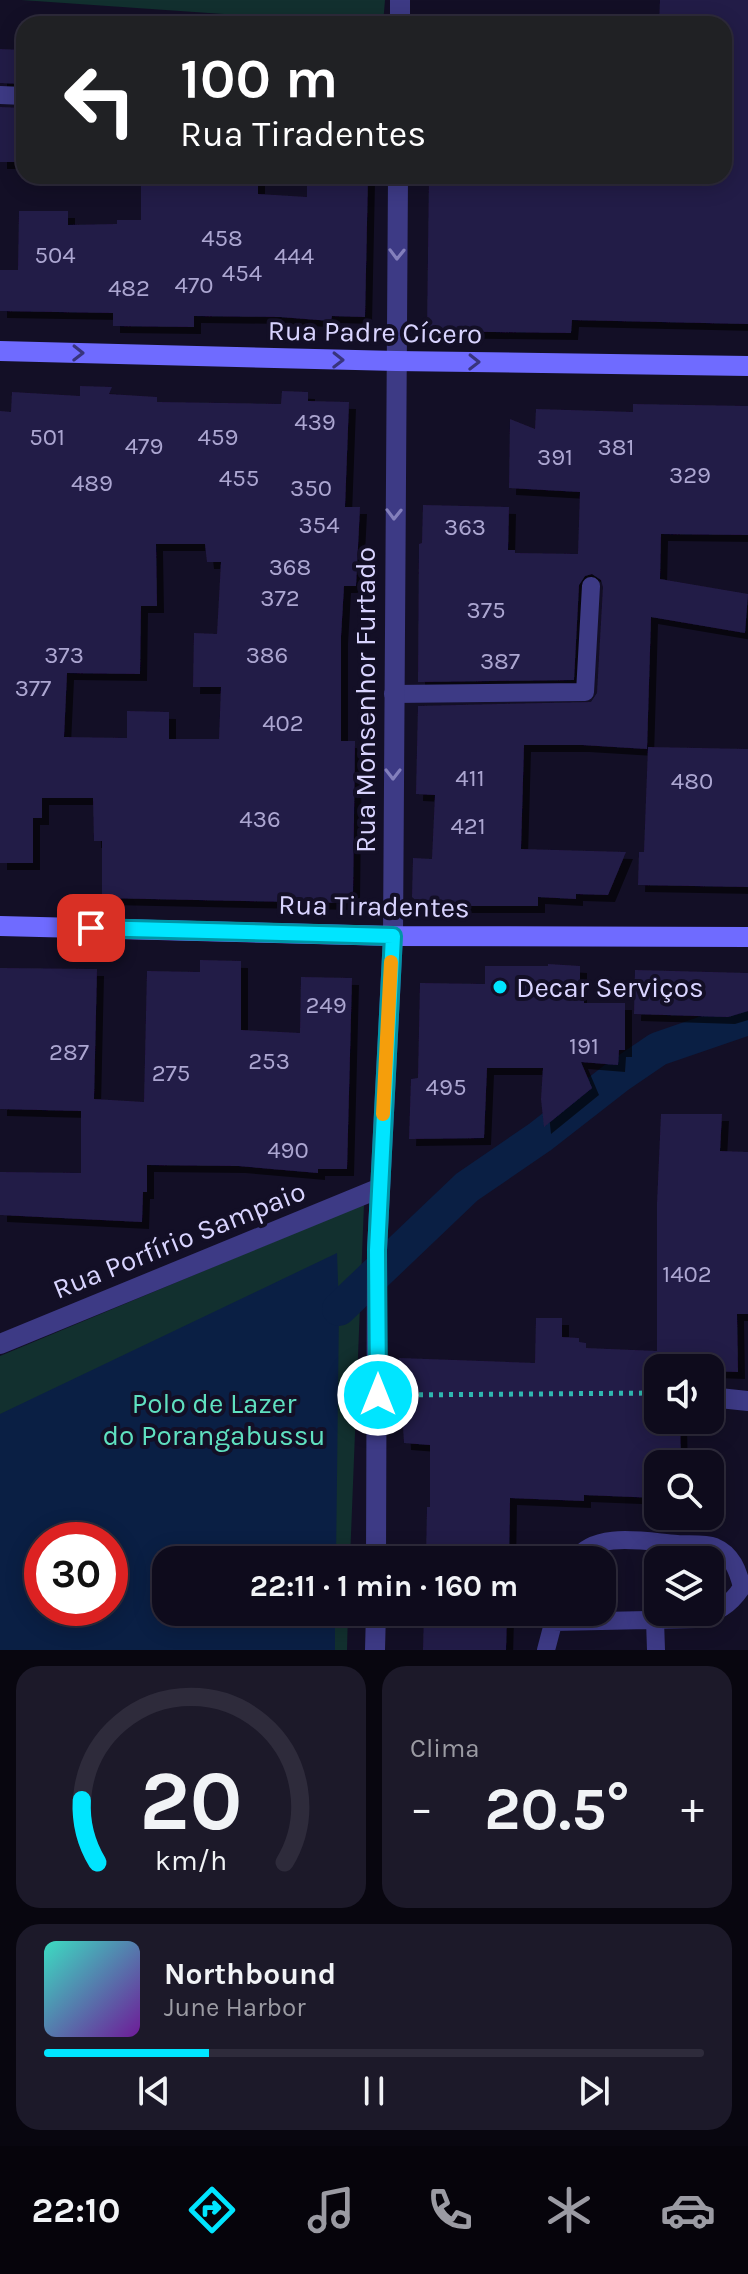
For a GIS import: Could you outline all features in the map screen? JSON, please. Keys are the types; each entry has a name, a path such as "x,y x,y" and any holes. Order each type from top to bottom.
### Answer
{"street":[{"name":"Rua Monsenhor Furtado","path":"376,1546 377,1250 393,936 398,184"},
{"name":"Rua Padre Cícero","path":"0,351 748,366"},
{"name":"Rua Tiradentes","path":"0,926 393,936 748,937"},
{"name":"Rua Porfírio Sampaio","path":"0,1344 380,1188"},
{"path":"724,1398 748,1401"},
{"path":"375,1650 376,1626"}],"lane":[{"path":"393,694 585,692 591,586"},
{"path":"593,1546 617,1541 714,1546"},
{"path":"724,1553 738,1570 742,1587 724,1607"},
{"path":"616,1619 644,1620"},
{"path":"546,1650 553,1626"},
{"path":"655,1626 656,1650"}],"path":[{"path":"378,1395 644,1393"}],"green space":[{"path":"21,0 385,0 384,16 252,16"},
{"name":"Polo de Lazer do Porangabussu","path":"364,1204 351,1546 152,1546 152,1626 348,1626 347,1650 0,1650 0,1356"}],"water":[{"name":"Polo de Lazer do Porangabussu","path":"337,1253 336,1546 152,1546 152,1626 335,1626 335,1650 0,1650 0,1414"}],"building":[{"path":"660,0 748,0 748,324 572,320 571,333 427,331 429,184 732,184 732,16 659,16"},
{"path":"0,49 16,50 16,84 0,83"},
{"path":"0,107 16,108 16,162 0,162"},
{"path":"141,184 258,184 258,194 307,197 307,184 368,184 365,317 332,316 331,321 194,316 194,327 113,326 113,313 0,311 0,270 18,270 19,211 68,211 68,225 141,220"},
{"path":"80,386 112,387 109,394 157,397 157,402 281,404 282,391 308,392 308,401 349,402 345,507 360,507 356,586 344,586 341,637 341,741 355,741 353,894 348,903 102,898 102,841 94,841 93,798 42,798 42,818 33,818 33,863 0,863 0,411 11,412 12,392 80,396","holes":["156,544 205,544 207,562 221,562 217,634 194,633 193,687 221,687 219,739 169,739 169,712 127,711 127,738 64,737 67,673 140,674 141,606 157,606"]},
{"path":"633,404 748,406 748,535 661,534 660,579 748,594 745,633 651,617 647,749 524,745 521,849 626,852 608,895 576,894 576,899 538,897 538,906 422,906 412,897 413,858 432,859 435,795 416,794 418,706 591,702 597,693 603,587 601,580 592,574 585,576 579,585 574,680 418,682 419,544 422,543 423,505 509,507 508,550 515,550 515,553 578,554 580,492 509,488 510,419 535,429 536,409 633,412"},
{"path":"648,747 748,749 748,887 638,885 639,852 644,852"},
{"path":"200,960 241,961 241,1030 300,1033 301,977 352,978 347,1169 318,1169 318,1173 238,1166 147,1165 142,1222 0,1215 0,1172 81,1173 81,1111 0,1109 0,968 97,969 94,1099 144,1102 147,971 200,972"},
{"path":"485,966 580,966 580,997 584,997 584,1003 625,1003 625,1050 619,1050 618,1065 581,1062 592,1088 544,1127 541,1099 543,1068 487,1068 484,1138 409,1139 411,1079 418,1078 420,983 485,984"},
{"path":"635,970 748,973 748,1011 728,1017 634,1014"},
{"path":"661,1114 722,1114 720,1151 748,1152 748,1314 737,1314 738,1372 724,1372 724,1354 644,1354 644,1434 680,1434 681,1450 644,1450 644,1497 584,1495 584,1501 510,1498 509,1546 426,1546 430,1445 404,1443 399,1358 535,1363 536,1318 562,1318 562,1337 579,1338 579,1342 586,1343 586,1348 657,1351 657,1204"},
{"path":"424,1626 507,1626 506,1650 423,1650"}],"waterway":[{"path":"339,1309 467,1187 540,1137 617,1077 658,1049 748,1018"}],"slow traffic":[{"path":"383,1114 391,962"}],"place":[{"name":"Decar Serviços","path":"500,987"}],"route":[{"path":"91,928 393,936 377,1250 378,1395"}]}
